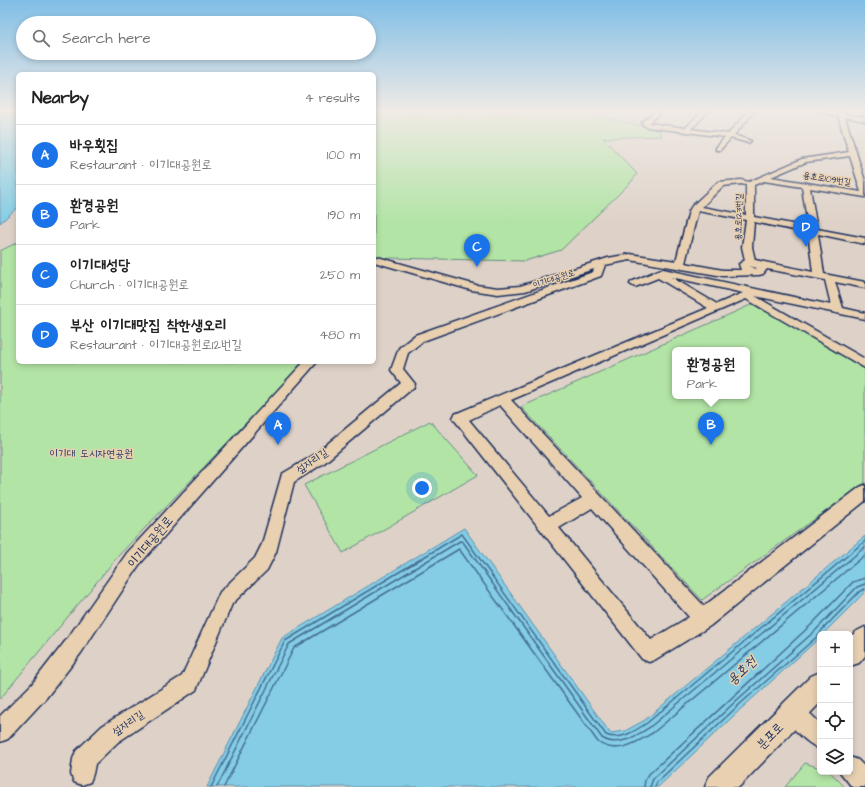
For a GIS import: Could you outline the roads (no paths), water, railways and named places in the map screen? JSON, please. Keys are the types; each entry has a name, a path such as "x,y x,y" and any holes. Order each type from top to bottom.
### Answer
{"main road":[{"path":"853,651 865,639"},
{"name":"분포로","path":"719,787 817,688"}],"street":[{"path":"852,149 865,194"},
{"name":"용호로123번길","path":"750,267 747,241 750,219 750,184 804,160 853,154"},
{"name":"용호로109번길","path":"762,178 865,194"},
{"path":"680,265 695,208 721,184 741,182 750,184"},
{"path":"806,185 813,231 824,277 838,310"},
{"path":"695,208 865,241"},
{"name":"이기대공원로","path":"376,260 475,288 498,291 521,290 601,264 630,257 646,258 723,273 750,267 789,270 865,285"},
{"name":"섶자리길","path":"82,774 84,759 110,734 189,683 226,598 261,564 270,546 287,478 319,459 409,384 397,370 403,351 419,338 597,274 601,264"},
{"path":"635,284 663,272 750,293 865,316"},
{"path":"659,274 714,307"},
{"path":"750,293 714,307 460,418 649,652 703,619 865,492"},
{"path":"750,293 865,364"},
{"name":"이기대공원로","path":"0,731 39,690 74,646 133,559 308,364"},
{"path":"502,399 703,619"},
{"path":"547,526 594,499"},
{"path":"794,712 817,735"},
{"path":"853,771 865,784"}],"water":[{"path":"0,149 16,149 16,209 0,223"},
{"name":"용호천","path":"464,528 610,733 625,731 645,720 865,536 865,592 826,631 817,631 816,641 658,787 207,787 282,638"}],"place":[{"name":"부산 이기대맛집 착한생오리","path":"806,247"},
{"name":"이기대성당","path":"477,267"},
{"name":"바우횟집","path":"278,445"},
{"name":"환경공원","path":"711,445"}],"park label":[{"name":"이기대 도시자연공원","path":"91,453"}]}
